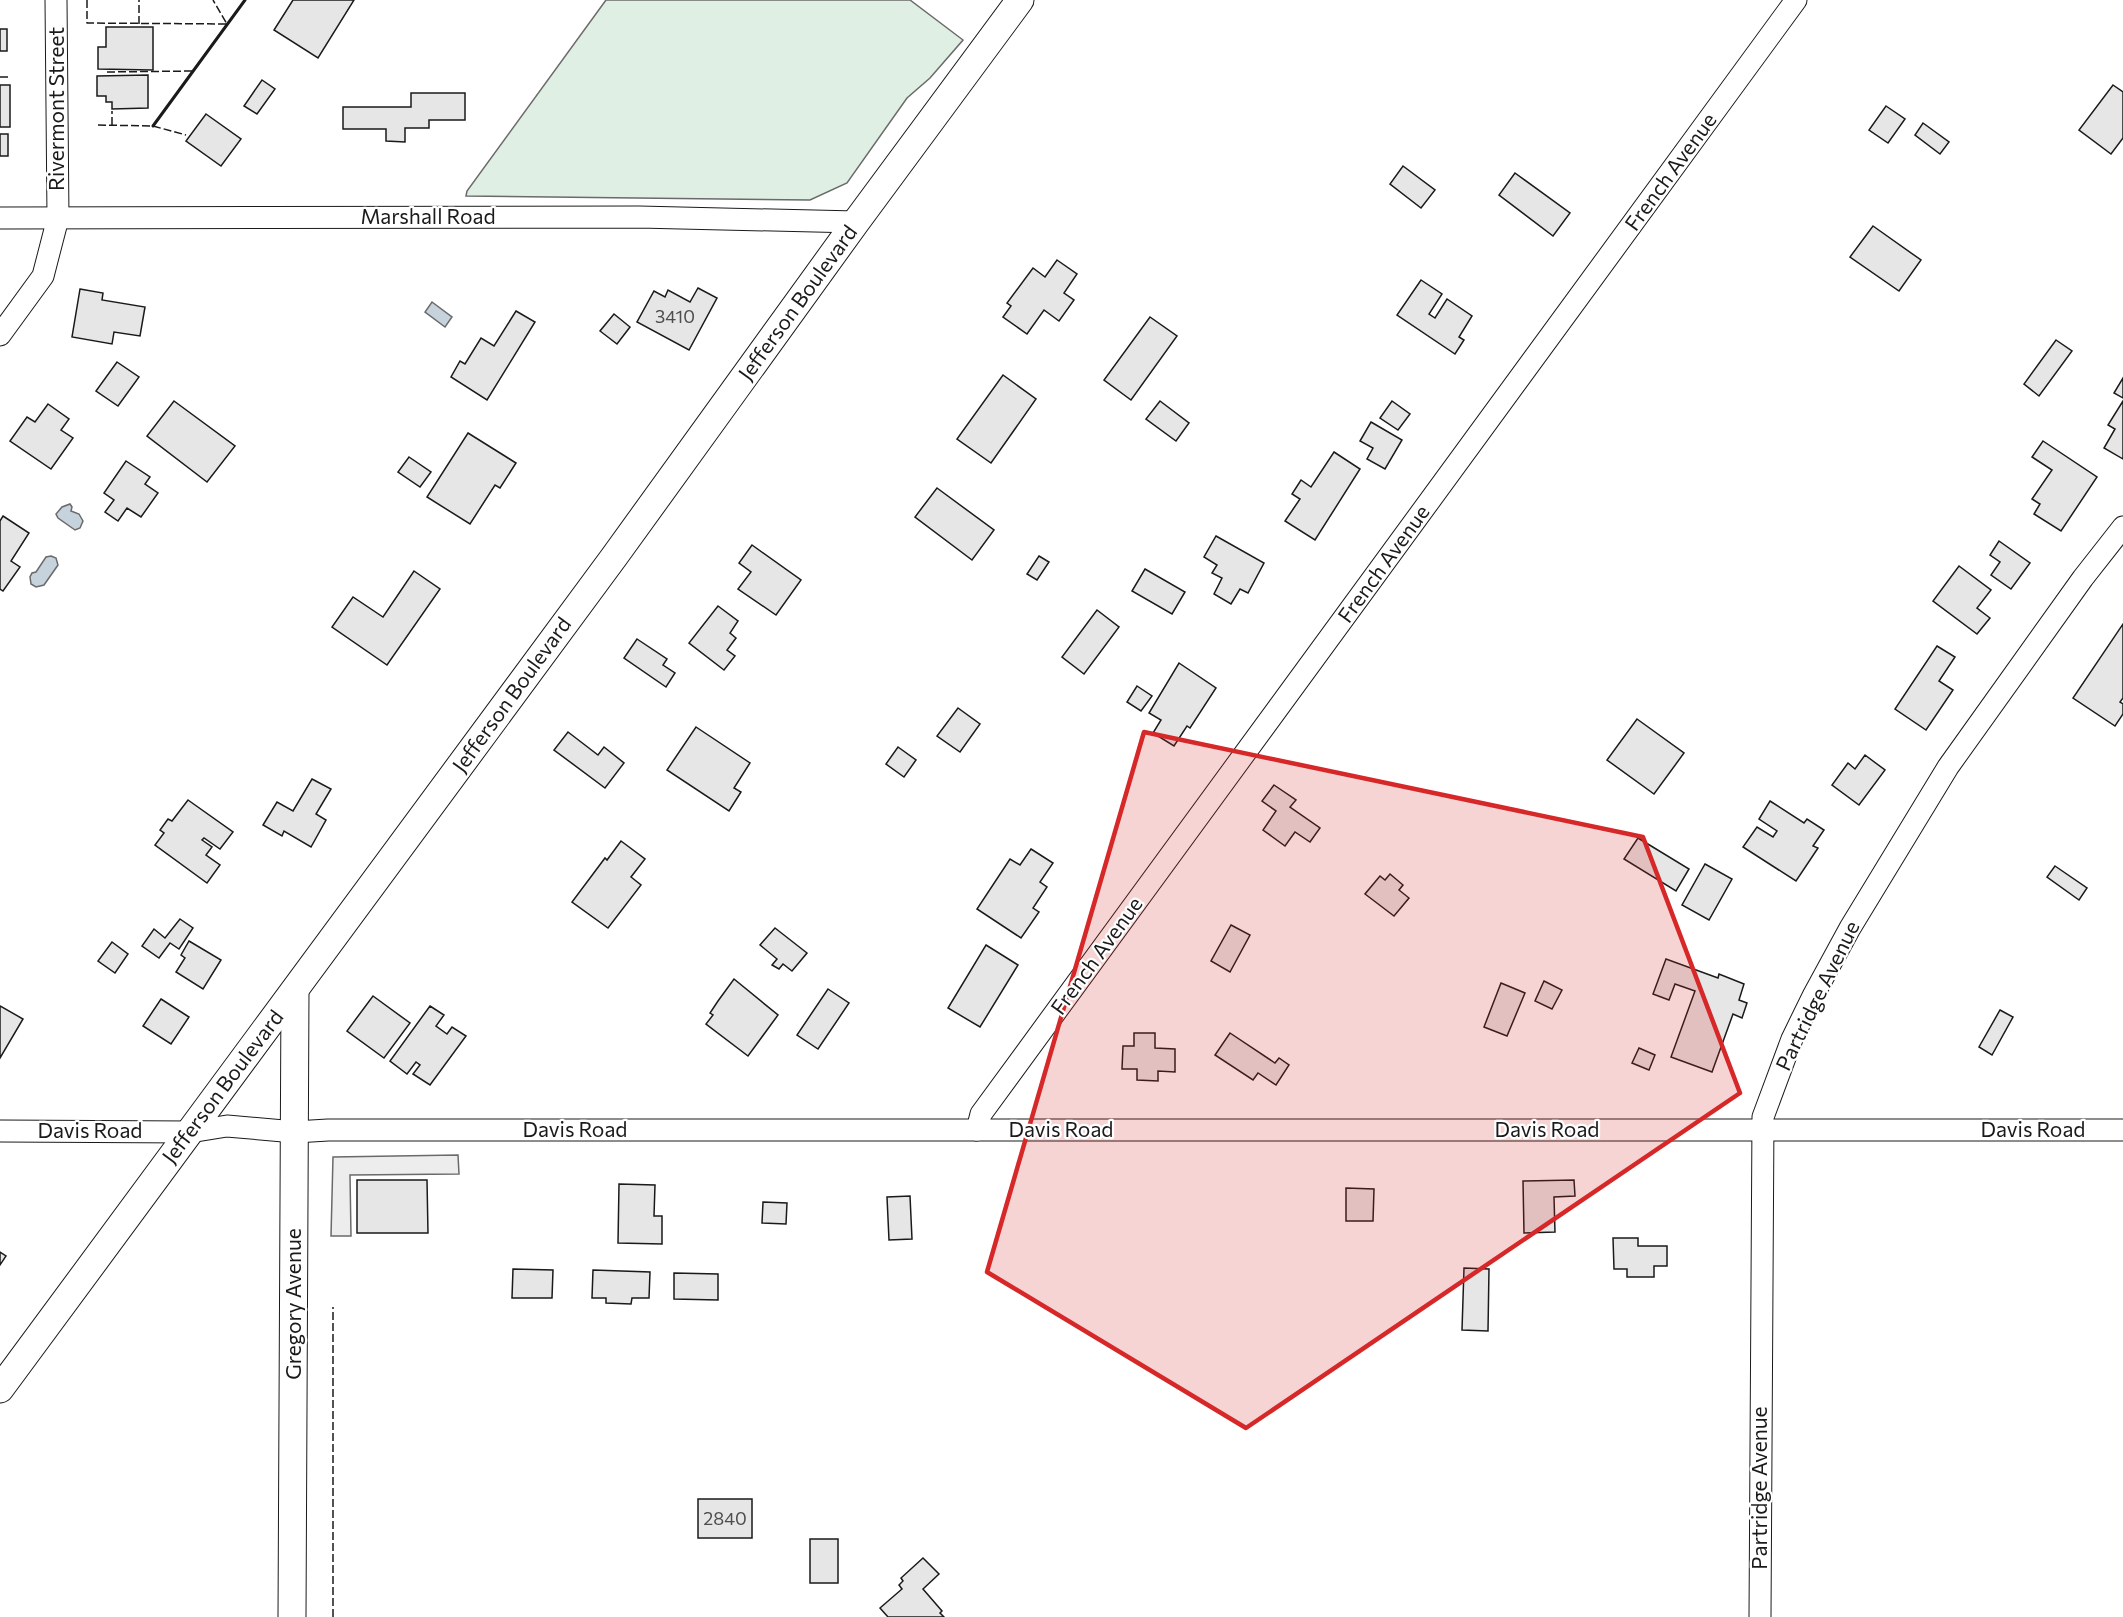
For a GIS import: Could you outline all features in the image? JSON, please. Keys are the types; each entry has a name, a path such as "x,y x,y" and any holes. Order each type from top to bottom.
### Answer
{"main road":[{"name":"Jefferson Boulevard","path":"0,1389 295,991 1020,0"},
{"name":"Gregory Avenue","path":"292,1617 295,991"}],"street":[{"name":"Rivermont Street","path":"0,335 43,276 58,218 56,0"},
{"name":"French Avenue","path":"977,1130 981,1114 1796,0"},
{"name":"Marshall Road","path":"0,218 639,217 850,230"},
{"name":"Partridge Avenue","path":"1760,1617 1761,1130 1763,1117 1792,1039 1850,928 1948,767 2083,578 2123,527"},
{"name":"Davis Road","path":"0,1131 190,1132 227,1126 295,1132 327,1130 2123,1130"}],"highlighted area":[{"path":"1144,732 1643,837 1740,1093 1246,1428 987,1272"}],"green space":[{"path":"606,0 910,0 963,40 930,78 907,98 847,183 810,200 466,196 467,191"}],"shaded area":[{"path":"432,302 452,317 445,327 425,312"},
{"path":"70,504 71,511 79,514 83,521 80,528 75,530 56,514 62,507"},
{"path":"46,557 56,558 58,565 44,585 36,587 31,584 30,577"},
{"path":"458,1155 459,1174 350,1175 351,1236 331,1236 333,1157"}],"building":[{"path":"293,0 354,0 318,58 274,30"},
{"path":"106,27 153,27 153,70 98,69 98,47 106,47"},
{"path":"0,29 7,29 7,51 0,51"},
{"path":"148,75 148,108 112,109 112,102 106,102 106,96 97,96 97,76"},
{"path":"262,80 275,89 257,114 244,106"},
{"path":"0,85 10,85 10,127 0,127"},
{"path":"2113,85 2123,92 2123,138 2111,154 2079,130"},
{"path":"411,93 465,93 465,120 429,120 429,128 405,128 405,142 386,141 386,129 343,129 343,107 411,107"},
{"path":"1886,106 1905,119 1888,143 1869,130"},
{"path":"206,114 241,139 221,166 186,141"},
{"path":"1923,123 1949,142 1940,154 1915,135"},
{"path":"0,134 8,134 8,156 0,156"},
{"path":"1403,166 1435,190 1421,208 1390,184"},
{"path":"1515,173 1570,213 1553,236 1499,195"},
{"path":"1873,226 1921,260 1899,291 1850,257"},
{"path":"1057,260 1077,274 1064,293 1074,300 1059,321 1044,310 1027,334 1003,317 1011,306 1007,303 1033,268 1045,277"},
{"path":"1421,280 1442,294 1429,314 1435,318 1447,299 1472,316 1459,337 1464,340 1455,354 1397,315"},
{"path":"698,288 717,298 689,350 637,322 654,291 665,297 668,290 690,302"},
{"path":"80,289 103,293 102,300 145,307 140,336 114,332 112,344 72,337"},
{"path":"516,311 535,322 487,400 451,377 460,361 465,364 481,338 494,346"},
{"path":"614,314 630,327 617,344 600,331"},
{"path":"1150,317 1177,336 1131,400 1104,380"},
{"path":"2056,340 2072,351 2039,396 2024,384"},
{"path":"117,362 139,377 118,406 96,391"},
{"path":"1003,375 1036,399 991,463 957,439"},
{"path":"2123,378 2123,398 2114,393"},
{"path":"174,401 235,446 207,482 147,436"},
{"path":"1160,401 1189,423 1176,441 1146,419"},
{"path":"1392,401 1410,414 1398,430 1380,418"},
{"path":"2123,401 2123,459 2104,448 2115,429 2108,425"},
{"path":"48,404 69,419 61,430 73,438 51,469 10,441 27,417 35,422"},
{"path":"1371,422 1402,440 1385,469 1367,459 1373,448 1360,441"},
{"path":"468,433 516,463 500,488 495,485 470,524 427,497"},
{"path":"2043,441 2097,477 2061,531 2034,514 2040,504 2032,499 2052,470 2032,457"},
{"path":"1334,452 1360,469 1315,540 1285,521 1300,499 1292,494 1301,480 1311,487"},
{"path":"409,457 431,472 420,487 398,472"},
{"path":"126,461 150,477 145,484 158,493 141,517 127,508 118,521 105,512 114,500 104,493"},
{"path":"937,488 994,530 972,560 915,517"},
{"path":"3,516 29,533 11,561 20,567 3,591 0,589 0,521"},
{"path":"1216,536 1264,563 1248,593 1240,589 1231,604 1214,594 1222,578 1212,573 1217,565 1204,557"},
{"path":"1999,541 2030,563 2011,589 1991,575 2000,562 1990,555"},
{"path":"752,545 801,580 776,615 738,589 751,572 739,563"},
{"path":"1039,556 1049,562 1037,580 1027,574"},
{"path":"1959,566 1991,590 1977,608 1990,618 1977,634 1933,601"},
{"path":"1145,569 1185,592 1172,614 1132,591"},
{"path":"414,571 440,589 387,665 332,627 353,597 383,617"},
{"path":"718,606 738,621 730,633 736,638 727,650 735,656 724,670 689,643"},
{"path":"1097,610 1119,627 1084,674 1062,657"},
{"path":"2123,624 2123,698 2120,702 2123,704 2123,714 2115,726 2073,698"},
{"path":"637,639 667,659 663,665 675,673 666,687 624,658"},
{"path":"1937,646 1955,657 1939,681 1953,690 1926,730 1895,709"},
{"path":"1179,663 1216,688 1190,728 1187,726 1174,746 1153,733 1161,720 1149,713"},
{"path":"1137,686 1152,696 1141,711 1127,702"},
{"path":"958,708 980,724 960,752 937,736"},
{"path":"1637,719 1684,753 1654,794 1607,760"},
{"path":"696,727 750,763 734,788 741,792 729,811 667,770"},
{"path":"568,732 598,755 604,747 624,763 605,788 554,750"},
{"path":"898,747 916,760 904,777 886,764"},
{"path":"1865,755 1885,770 1859,805 1832,785 1848,763 1855,769"},
{"path":"312,779 331,789 316,814 326,820 311,847 284,831 282,836 263,825 277,802 293,811"},
{"path":"1274,785 1296,800 1290,807 1320,828 1310,842 1295,832 1285,846 1263,830 1276,811 1262,801"},
{"path":"188,800 233,832 220,849 204,838 202,840 212,847 206,855 220,865 207,883 155,845 164,833 160,830 168,819 172,821"},
{"path":"1770,801 1804,823 1807,819 1824,830 1813,846 1818,848 1796,881 1743,847 1757,827 1773,837 1777,831 1759,819"},
{"path":"1638,838 1689,869 1676,891 1624,859"},
{"path":"621,841 645,859 631,877 641,885 608,928 572,902 605,858 607,860"},
{"path":"1031,849 1053,863 1040,882 1047,887 1033,908 1039,912 1021,938 977,909 1010,859 1020,865"},
{"path":"1705,864 1732,879 1709,920 1682,905"},
{"path":"2055,866 2087,888 2079,900 2047,877"},
{"path":"1390,874 1403,885 1399,890 1409,898 1394,916 1365,894 1380,876 1385,880"},
{"path":"180,919 193,928 179,949 170,943 159,958 142,946 154,929 165,938"},
{"path":"1231,925 1250,935 1230,972 1211,961"},
{"path":"775,928 807,953 792,971 783,964 779,969 772,965 777,959 760,945"},
{"path":"189,941 221,960 203,989 176,972 185,958 181,955"},
{"path":"112,942 128,954 115,973 98,961"},
{"path":"986,945 1018,965 980,1027 948,1008"},
{"path":"1666,959 1718,978 1719,974 1744,984 1739,1000 1747,1003 1742,1018 1733,1014 1712,1072 1671,1057 1695,991 1675,984 1669,1000 1653,994"},
{"path":"734,979 778,1015 748,1056 706,1024 713,1015 710,1013"},
{"path":"1544,981 1562,990 1552,1009 1535,1001"},
{"path":"1501,983 1525,993 1507,1036 1484,1027"},
{"path":"828,989 849,1003 818,1049 797,1035"},
{"path":"373,996 410,1023 384,1058 347,1031"},
{"path":"161,999 189,1017 171,1044 143,1026"},
{"path":"0,1006 23,1019 0,1058"},
{"path":"430,1006 444,1015 436,1026 447,1034 452,1027 466,1036 430,1085 413,1074 420,1065 416,1062 407,1074 390,1061"},
{"path":"2000,1010 2013,1017 1992,1055 1979,1047"},
{"path":"1134,1033 1155,1033 1155,1048 1175,1049 1175,1072 1158,1071 1158,1081 1137,1080 1137,1069 1122,1069 1123,1046 1134,1046"},
{"path":"1230,1033 1275,1063 1279,1058 1289,1065 1276,1085 1258,1073 1253,1080 1215,1055"},
{"path":"1639,1048 1655,1055 1649,1070 1632,1063"},
{"path":"357,1180 427,1180 428,1233 357,1233"},
{"path":"1574,1180 1575,1196 1554,1197 1555,1232 1524,1233 1523,1181"},
{"path":"619,1184 655,1185 654,1216 662,1216 662,1244 618,1243"},
{"path":"1346,1188 1374,1189 1373,1221 1346,1221"},
{"path":"910,1196 912,1239 889,1240 887,1197"},
{"path":"763,1202 787,1203 786,1224 762,1223"},
{"path":"1613,1238 1638,1238 1638,1246 1667,1246 1667,1266 1654,1266 1654,1277 1627,1277 1627,1269 1614,1269"},
{"path":"0,1252 6,1256 0,1265"},
{"path":"1464,1268 1489,1269 1488,1331 1462,1330"},
{"path":"513,1269 553,1270 552,1298 512,1298"},
{"path":"593,1270 650,1272 649,1298 632,1298 631,1304 606,1303 606,1298 592,1298"},
{"path":"674,1273 718,1274 718,1300 674,1299"},
{"path":"698,1499 752,1499 752,1538 698,1538"},
{"path":"810,1539 838,1539 838,1583 810,1583"},
{"path":"923,1558 939,1574 923,1589 942,1611 940,1613 944,1617 888,1617 880,1608 902,1589 899,1585 903,1581 901,1578"}],"fence":[{"path":"87,0 87,23 227,24 213,0"},
{"path":"139,0 139,24"},
{"path":"107,72 193,71"},
{"path":"0,77 8,77"},
{"path":"112,111 112,125"},
{"path":"98,125 153,126 186,135"},
{"path":"333,1307 333,1617"}],"wall":[{"path":"153,126 245,0"}]}
